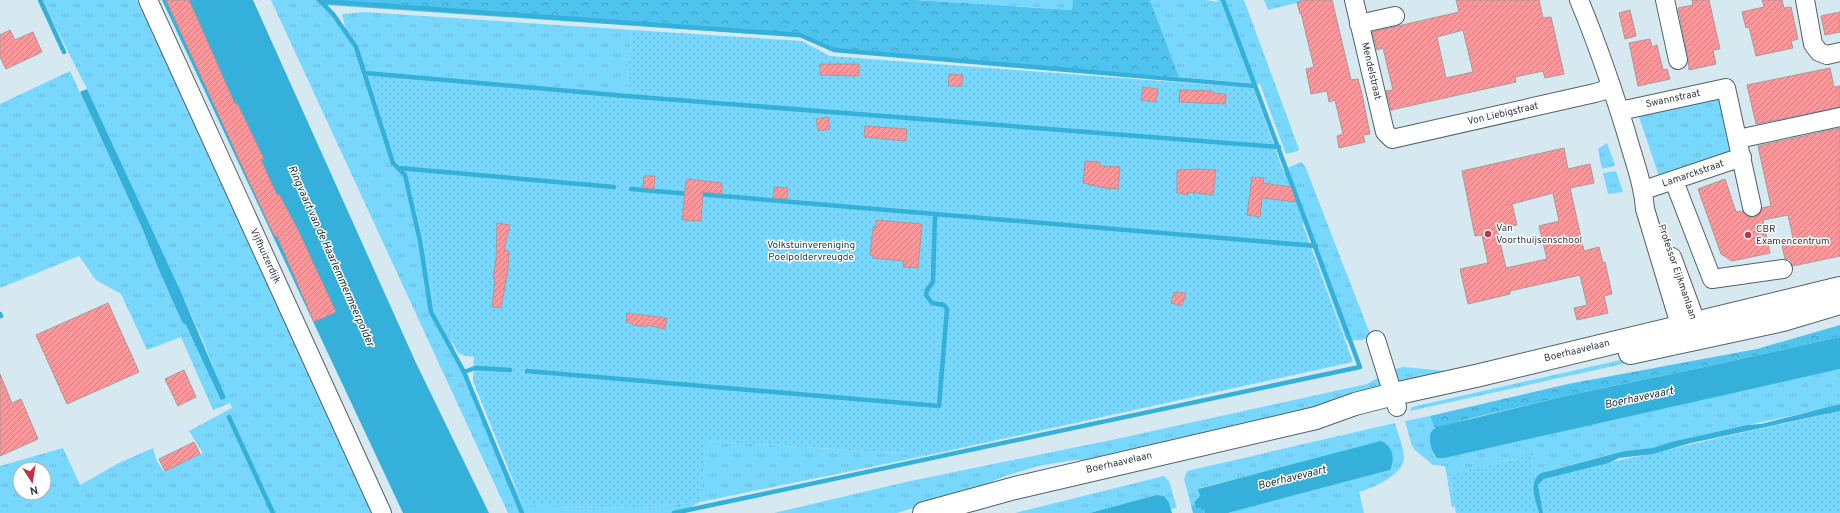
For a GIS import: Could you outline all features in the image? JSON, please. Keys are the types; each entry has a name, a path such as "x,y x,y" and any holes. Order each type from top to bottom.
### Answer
{"main road":[{"name":"Boerhaavelaan","path":"924,513 1015,488 1316,418 1355,404 1396,400 1480,375 1690,329 1840,288"},
{"name":"Boerhaavelaan","path":"1690,329 1783,320 1840,303"}],"street":[{"name":"Vijfhuizerdijk","path":"148,0 382,513"},
{"name":"Mendelstraat","path":"1354,0 1385,132 1392,139"},
{"name":"Professor Eijkmanlaan","path":"1579,0 1620,111 1644,190 1645,209 1690,329"},
{"path":"1665,0 1678,60"},
{"path":"1804,0 1813,44 1819,52 1827,55 1840,52"},
{"path":"1360,24 1395,16"},
{"name":"Von Liebigstraat","path":"1392,139 1612,88"},
{"name":"Swannstraat","path":"1620,111 1726,88 1738,139"},
{"path":"1752,207 1738,139 1840,117"},
{"name":"Lamarckstraat","path":"1644,190 1742,157"},
{"path":"1674,181 1712,279 1783,269"},
{"path":"1376,340 1396,400"}],"green space":[{"path":"42,0 137,0 316,378 377,513 0,513 0,466 12,463 12,501 52,501 52,461 18,461 63,448 80,485 119,463 153,448 156,459 163,471 203,453 189,431 232,408 230,403 213,410 181,337 147,350 121,294 96,280 79,256 0,288 0,104 70,71 142,228 182,322 186,324 225,398 204,343 87,89"},
{"path":"271,0 324,0 347,34 342,14 364,12 632,30 626,96 368,73 387,139 398,168 410,187 423,239 436,308 449,333 459,364 523,505 638,508 700,502 680,513 508,513"},
{"path":"324,0 916,0 1072,10 1073,0 1150,0 1179,77 836,51 811,38 327,5"},
{"path":"916,0 1073,0 1073,10"},
{"path":"1150,0 1206,0 1218,2 1217,0 1244,0 1299,149 1298,151 1286,154 1260,84 1179,77"},
{"path":"1264,0 1304,0 1305,1 1268,10"},
{"name":"Volkstuinvereniging Poelpoldervreugde","path":"632,30 802,41 830,56 1253,88 1353,362 929,455 706,441 700,502 638,508 523,505 473,381 474,357 465,356 458,353 436,308 423,239 410,187 398,168 387,139 368,73 626,96"},
{"path":"1715,97 1722,99 1735,149 1729,156 1660,179 1638,114"},
{"path":"1607,143 1615,165 1602,169 1598,149"},
{"path":"1301,162 1305,166 1370,334 1370,337 1362,340 1346,340 1304,223 1282,222 1285,169"},
{"path":"1616,171 1623,192 1608,194 1603,173"},
{"path":"1840,325 1840,337 1561,397 1472,418 1435,429 1430,416 1568,384 1757,349"},
{"path":"1656,352 1659,356 1410,411 1412,407"},
{"path":"1403,367 1447,371 1407,388 1396,381 1392,370"},
{"path":"1840,369 1840,404 1677,441 1650,449 1623,451 1549,470 1536,477 1531,455 1449,474 1455,507 1452,507 1445,466 1433,465 1415,450 1412,446 1405,421 1430,416 1435,429 1432,431 1433,455 1437,458"},
{"path":"1383,375 1380,394 1089,460 1074,460 1038,466 1005,476 974,489 897,513 774,513 906,482 1121,438 1367,384"},
{"path":"1840,411 1840,513 1543,513 1538,485 1544,479 1621,460"},
{"path":"1395,423 1403,448 1403,463 1394,474 1380,484 1359,492 1364,513 1228,513 1390,470 1283,467 1199,488 1201,496 1194,502 1195,505 1191,505 1184,479 1187,471"},
{"path":"705,441 929,455 700,502"},
{"path":"1531,455 1536,477 1533,484 1539,513 1456,513 1449,474"},
{"path":"1164,476 1169,481 1177,508 1171,509 1169,503 1156,495 1090,513 1015,513"},
{"path":"1191,505 1195,505 1196,508 1203,508 1205,513 1193,513"}],"water":[{"name":"Ringvaart van de Haarlemmermeerpolder","path":"162,0 253,0 416,363 489,513 403,513"},
{"path":"87,89 181,292 226,398 221,400 186,325 182,322 142,228 80,92"},
{"name":"Boerhavevaart","path":"1840,337 1840,369 1444,458 1437,458 1433,453 1430,437 1433,430 1437,427 1561,397"},
{"path":"1840,404 1840,411 1691,443 1653,454 1619,458 1609,463 1544,479 1538,485 1543,513 1539,513 1533,486 1534,481 1541,473 1624,451 1653,448 1671,442 1747,425 1761,424"},
{"name":"Boerhavevaart","path":"1381,441 1391,450 1393,462 1390,470 1228,513 1205,513 1203,508 1196,508 1194,502 1200,496 1198,489"},
{"path":"1156,495 1164,496 1169,503 1172,513 1090,513"}],"building":[{"path":"166,0 189,0 235,104 237,103 264,159 261,160 277,195 279,194 298,230 336,312 314,322 277,236 275,237"},
{"path":"1305,0 1332,0 1351,80 1358,79 1362,94 1370,134 1363,135 1365,142 1339,148 1337,136 1343,134 1335,100 1329,102 1327,91 1311,94 1306,69 1314,67 1297,2"},
{"path":"1456,0 1539,0 1543,18 1551,17 1564,74 1545,78 1543,71 1515,77 1516,82 1391,110 1386,91 1393,90 1383,48 1377,50 1372,32 1459,12","holes":["1463,30 1473,72 1446,78 1437,37"]},
{"path":"1692,0 1709,0 1720,49 1713,50 1716,64 1689,70 1678,8 1693,5"},
{"path":"1762,0 1782,0 1784,8 1791,7 1798,39 1791,41 1793,48 1756,56 1749,27 1746,28 1742,12 1764,7"},
{"path":"1630,10 1636,36 1625,39 1619,13"},
{"path":"1840,12 1840,32 1825,35 1821,16"},
{"path":"10,30 15,40 33,32 42,52 6,69 0,57 0,35"},
{"path":"1650,39 1652,47 1657,45 1663,70 1667,69 1670,79 1638,86 1629,43"},
{"path":"820,64 859,64 859,76 820,75"},
{"path":"1830,68 1834,87 1840,86 1840,107 1756,124 1747,85"},
{"path":"949,74 963,75 962,86 948,86"},
{"path":"1143,87 1158,89 1156,102 1141,100"},
{"path":"1180,90 1213,91 1213,93 1226,94 1225,104 1179,102"},
{"path":"828,117 830,129 818,131 816,119"},
{"path":"865,126 907,129 906,141 864,137"},
{"path":"1840,128 1840,256 1793,266 1790,259 1785,259 1781,241 1793,238 1788,215 1763,220 1770,253 1732,261 1721,254 1698,189 1725,179 1736,212 1743,211 1748,217 1755,217 1759,214 1762,208 1771,206 1758,146"},
{"path":"1564,148 1568,169 1590,164 1594,183 1570,188 1584,251 1599,247 1603,263 1605,262 1612,294 1604,296 1608,313 1577,320 1574,308 1587,305 1580,275 1510,291 1510,294 1468,304 1460,269 1488,263 1482,235 1475,236 1462,171","holes":["1553,193 1559,221 1539,226 1547,259 1506,268 1497,229 1517,225 1512,204"]},
{"path":"1085,161 1100,162 1100,166 1120,167 1118,189 1109,189 1083,183"},
{"path":"1177,170 1216,170 1213,195 1188,192 1188,195 1177,193"},
{"path":"644,176 655,176 654,189 643,188"},
{"path":"1252,177 1264,178 1263,183 1291,187 1296,202 1262,198 1260,217 1247,215"},
{"path":"686,180 722,183 722,194 703,192 701,221 682,220"},
{"path":"774,187 788,188 787,199 773,198"},
{"path":"876,220 922,224 918,268 903,267 904,261 873,258 873,255 870,255 873,227 876,228"},
{"path":"497,223 510,225 504,250 509,251 508,269 501,308 492,307 495,278 493,278 496,259"},
{"path":"1174,292 1186,293 1182,306 1171,303"},
{"path":"108,303 139,372 67,404 36,335"},
{"path":"627,313 667,318 665,329 646,325 646,327 632,325 632,323 626,322"},
{"path":"184,370 196,397 178,406 165,379"},
{"path":"0,374 12,403 21,399 38,439 0,456"},
{"path":"194,442 200,454 165,471 159,459"}],"waterway":[{"path":"40,0 64,52"},
{"path":"319,0 333,14 356,47 393,163 405,175 420,241 431,312 464,372 522,513"},
{"path":"674,513 1360,367 1223,0"},
{"path":"320,1 800,35 834,50 1255,86"},
{"path":"365,73 626,96 1279,147"},
{"path":"398,168 614,187"},
{"path":"631,189 690,194"},
{"path":"698,194 1316,246"},
{"path":"527,371 939,406 947,309 944,305 932,303 926,295 927,290 933,282 935,214"},
{"path":"464,372 475,368 510,370"},
{"path":"229,417 273,513"}],"place":[{"name":"Van Voorthuijsenschool","path":"1488,234"},
{"name":"CBR Examencentrum","path":"1748,235"}]}
